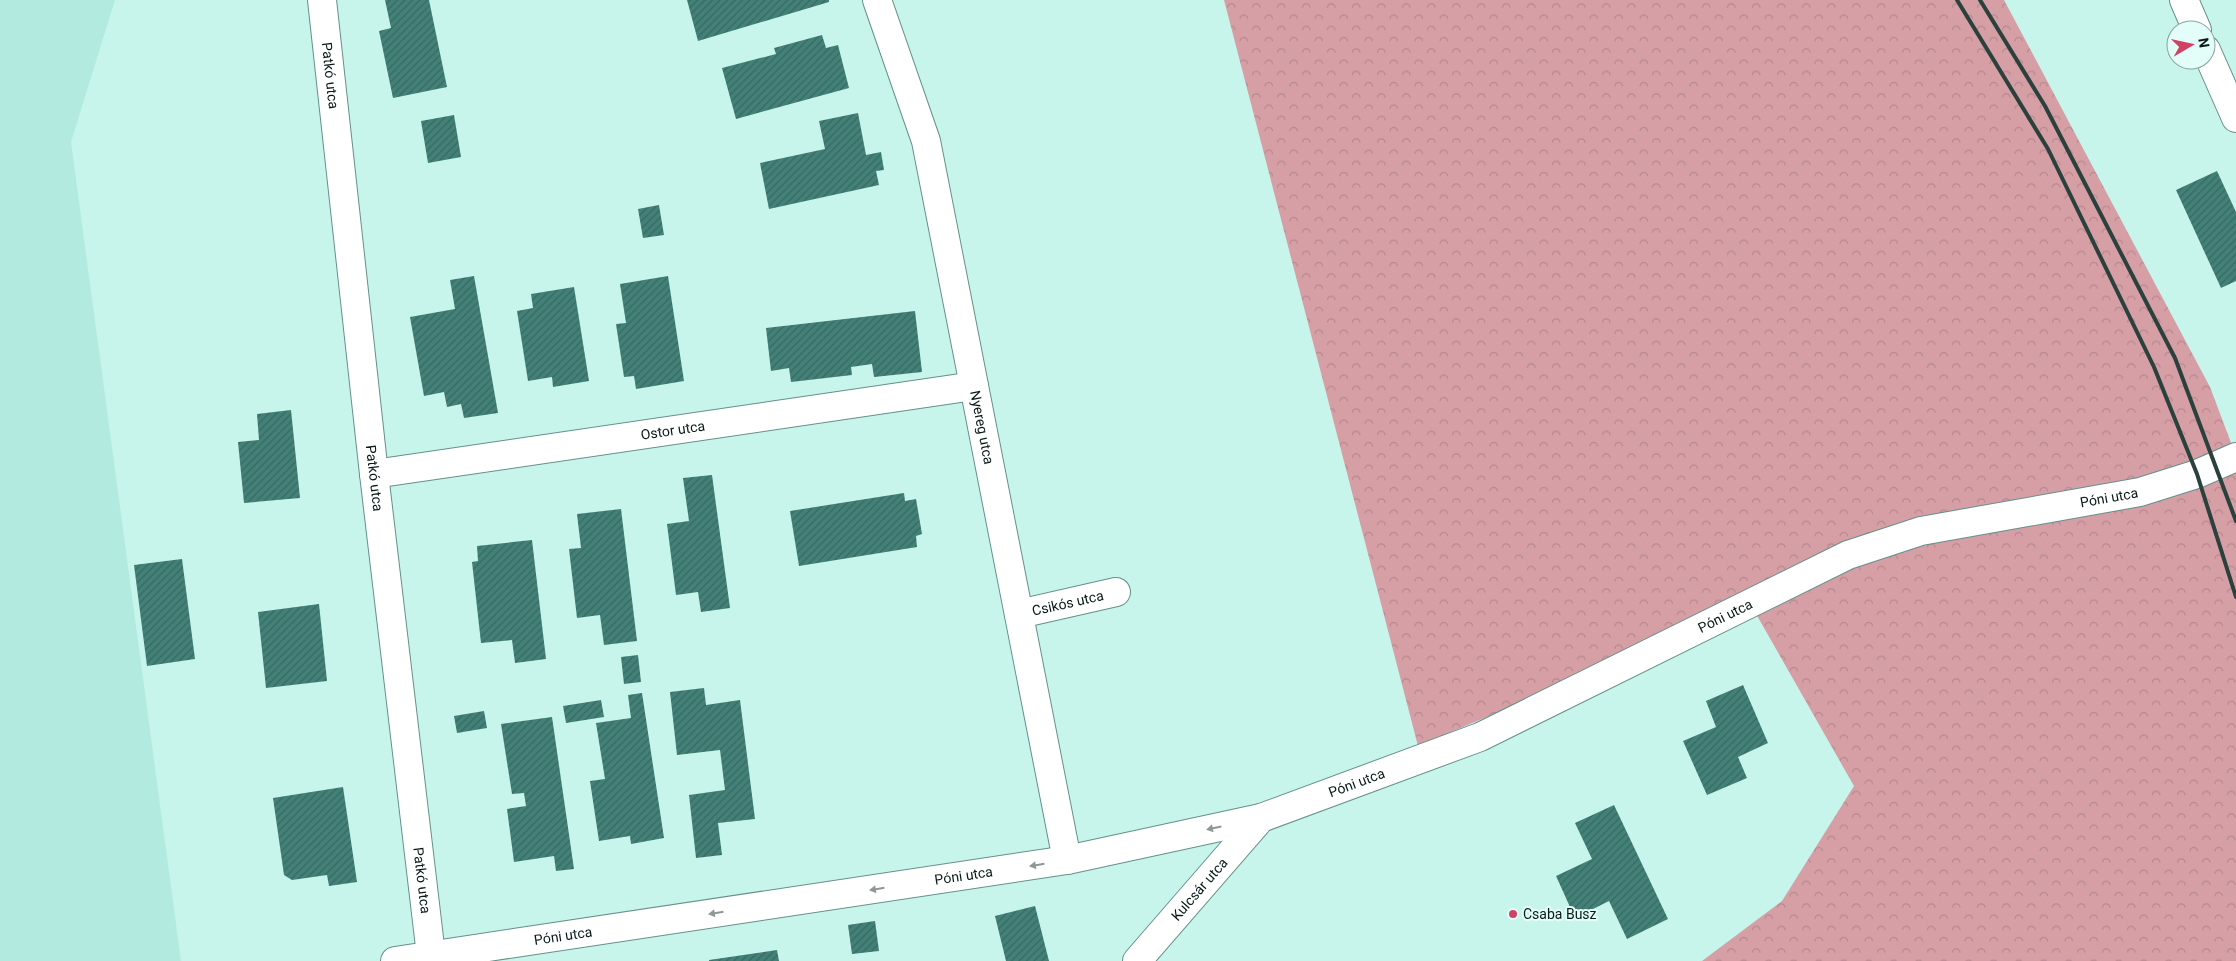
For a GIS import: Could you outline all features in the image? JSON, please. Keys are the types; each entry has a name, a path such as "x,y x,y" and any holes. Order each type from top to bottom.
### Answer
{"street":[{"name":"Patkó utca","path":"322,0 374,474 431,955"},
{"name":"Nyereg utca","path":"877,0 926,141 1067,860"},
{"path":"2184,0 2193,20"},
{"path":"2215,70 2236,118"},
{"name":"Ostor utca","path":"374,474 974,386"},
{"name":"Póni utca","path":"395,961 1067,860 1261,818 1480,737 1848,555 1921,531 2140,492 2198,474 2236,457"},
{"name":"Csikós utca","path":"1018,614 1116,592"},
{"name":"Kulcsár utca","path":"1138,961 1261,818"}],"shaded area":[{"path":"0,0 115,0 71,142 181,961 0,961"}],"green space":[{"path":"1224,0 2004,0 2210,387 2236,456 2236,961 1702,961 1782,901 1854,786 1751,605 1418,746"}],"building":[{"path":"385,0 429,0 447,87 393,98 379,31 391,28"},
{"path":"687,0 829,0 829,2 698,41"},
{"path":"822,35 826,48 838,45 849,88 736,119 722,68 776,54 774,48"},
{"path":"858,113 866,155 881,152 884,170 876,171 879,185 769,209 760,163 825,149 819,121"},
{"path":"454,115 461,157 428,163 421,121"},
{"path":"2217,171 2236,212 2236,281 2221,288 2176,190"},
{"path":"659,205 664,235 643,238 638,209"},
{"path":"474,276 498,413 464,418 461,404 447,407 444,392 424,396 410,317 455,309 450,280"},
{"path":"668,276 684,381 636,389 634,376 624,377 616,324 626,323 620,284"},
{"path":"574,287 589,381 553,387 552,377 528,381 517,311 533,308 531,294"},
{"path":"915,311 922,372 874,377 872,364 851,367 852,375 791,382 789,368 771,371 766,328"},
{"path":"291,410 300,498 244,503 238,442 259,440 257,414"},
{"path":"712,475 730,608 701,612 698,592 676,595 667,524 689,521 683,478"},
{"path":"904,493 905,501 916,499 922,534 916,536 917,547 799,566 790,511"},
{"path":"621,509 637,641 604,645 600,615 577,618 569,549 581,548 577,514"},
{"path":"532,540 546,659 515,663 512,640 481,643 472,562 478,561 477,546"},
{"path":"182,559 195,659 147,666 134,565"},
{"path":"319,604 327,681 266,688 258,612"},
{"path":"638,655 641,682 624,684 621,657"},
{"path":"1743,685 1768,743 1738,757 1747,778 1707,795 1683,741 1716,727 1706,701"},
{"path":"704,688 706,705 740,700 755,819 718,823 722,855 696,858 689,795 725,790 720,750 677,755 670,692"},
{"path":"642,693 664,838 631,844 630,836 599,841 590,781 605,779 596,723 631,718 628,695"},
{"path":"601,700 604,717 566,723 563,706"},
{"path":"484,711 487,728 457,733 454,716"},
{"path":"552,717 574,869 556,871 554,856 514,862 507,809 526,806 524,793 512,794 501,724"},
{"path":"343,787 357,882 329,886 327,875 292,880 284,875 273,798"},
{"path":"1614,805 1668,919 1627,939 1609,901 1575,918 1556,876 1592,859 1575,823"},
{"path":"1035,906 1049,961 1006,961 995,916"},
{"path":"875,921 879,951 852,954 848,925"},
{"path":"777,950 779,961 709,961 709,960"}],"railway":[{"path":"1957,0 2048,149 2154,367 2197,474 2236,597"},
{"path":"1980,0 2045,106 2175,358 2236,521"}],"place":[{"name":"Csaba Busz","path":"1513,914"}]}
